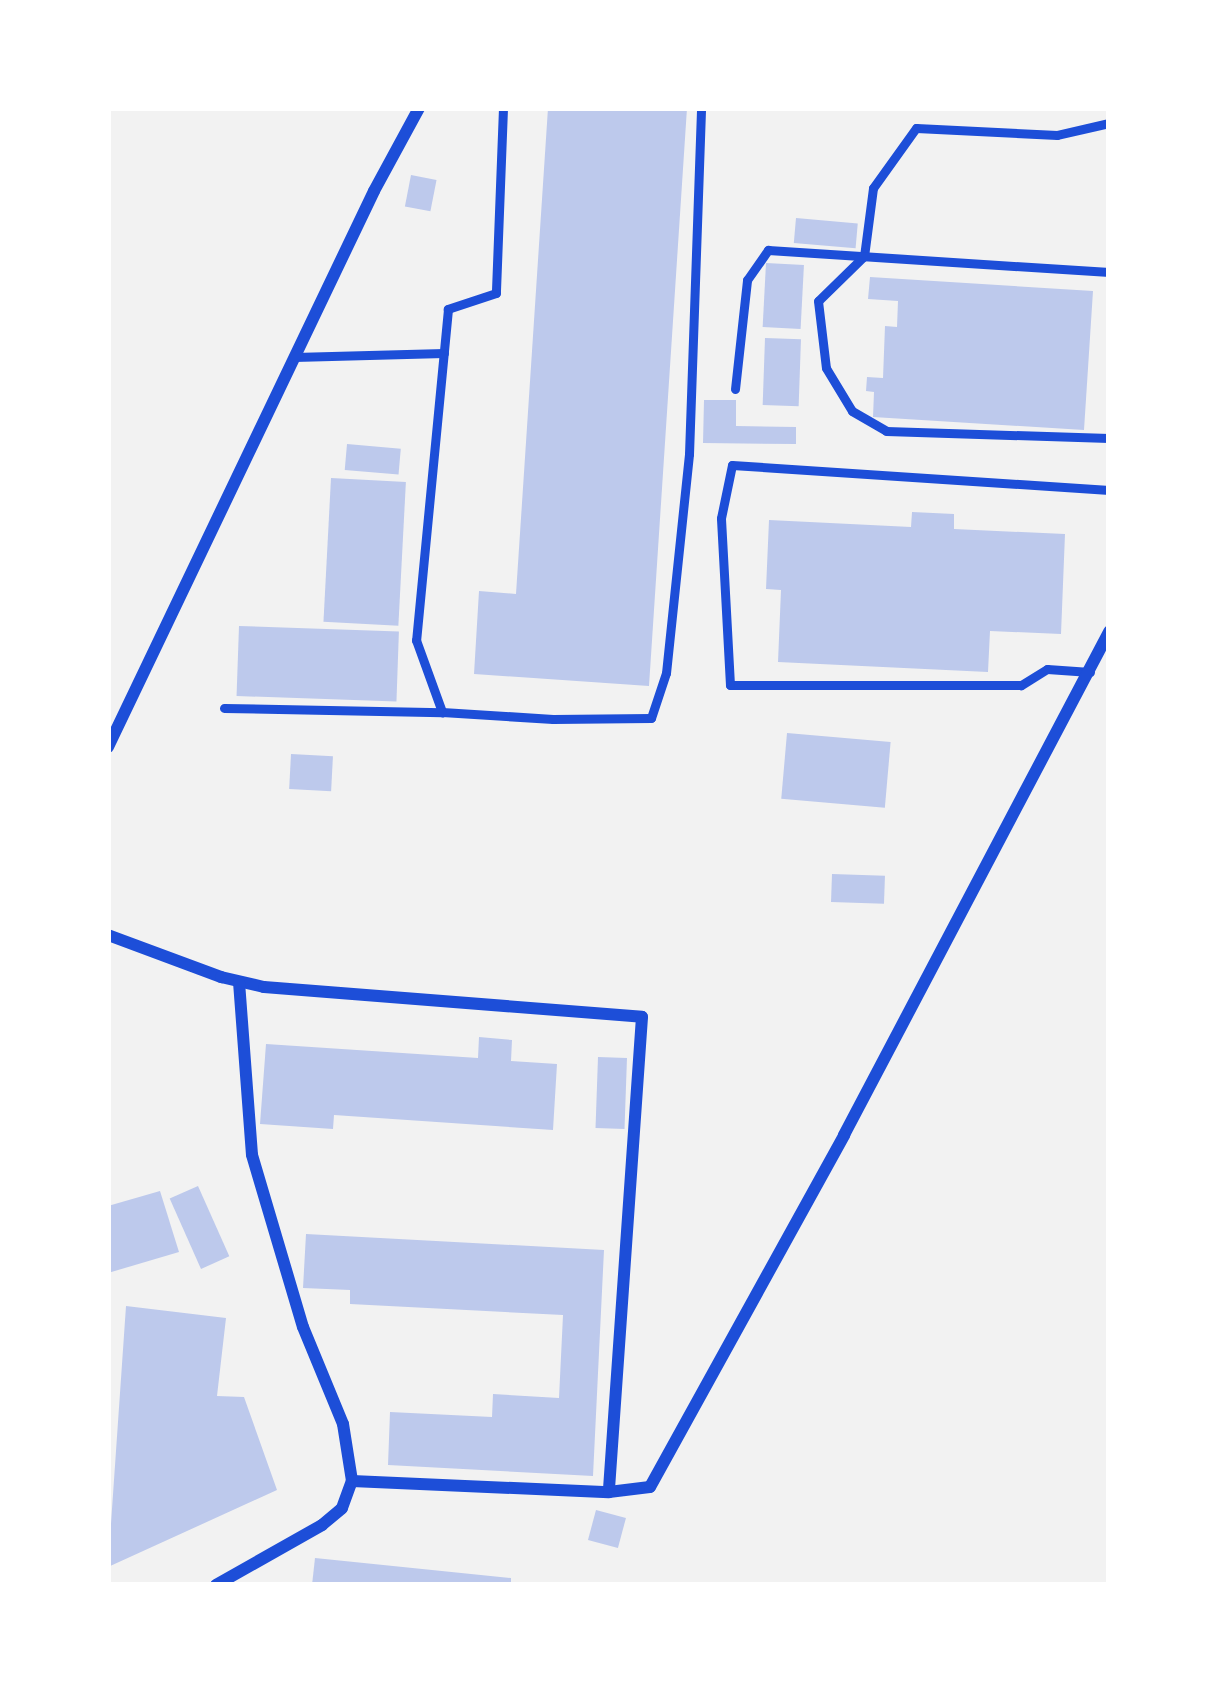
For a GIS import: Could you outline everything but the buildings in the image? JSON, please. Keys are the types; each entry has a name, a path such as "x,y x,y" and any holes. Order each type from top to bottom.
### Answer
{"street":[{"path":"108,746 419,108"},
{"path":"352,1481 609,1492 650,1487 1109,632"},
{"path":"108,935 239,982 642,1017 609,1492"},
{"path":"216,1585 336,1514 352,1481 343,1424 303,1327 252,1155 239,982"}],"lane":[{"path":"442,712 416,640 448,309 496,293 503,108"},
{"path":"224,707 651,718 666,673 689,454 700,108"},
{"path":"1109,123 1057,135 916,128 873,188 864,256 818,301 826,368 852,411 886,431 1108,438 1109,423"},
{"path":"735,388 747,280 768,250 1109,272"},
{"path":"294,357 444,352"},
{"path":"1090,672 1047,669 1021,685 730,685 721,518 732,465 1109,490"}]}
